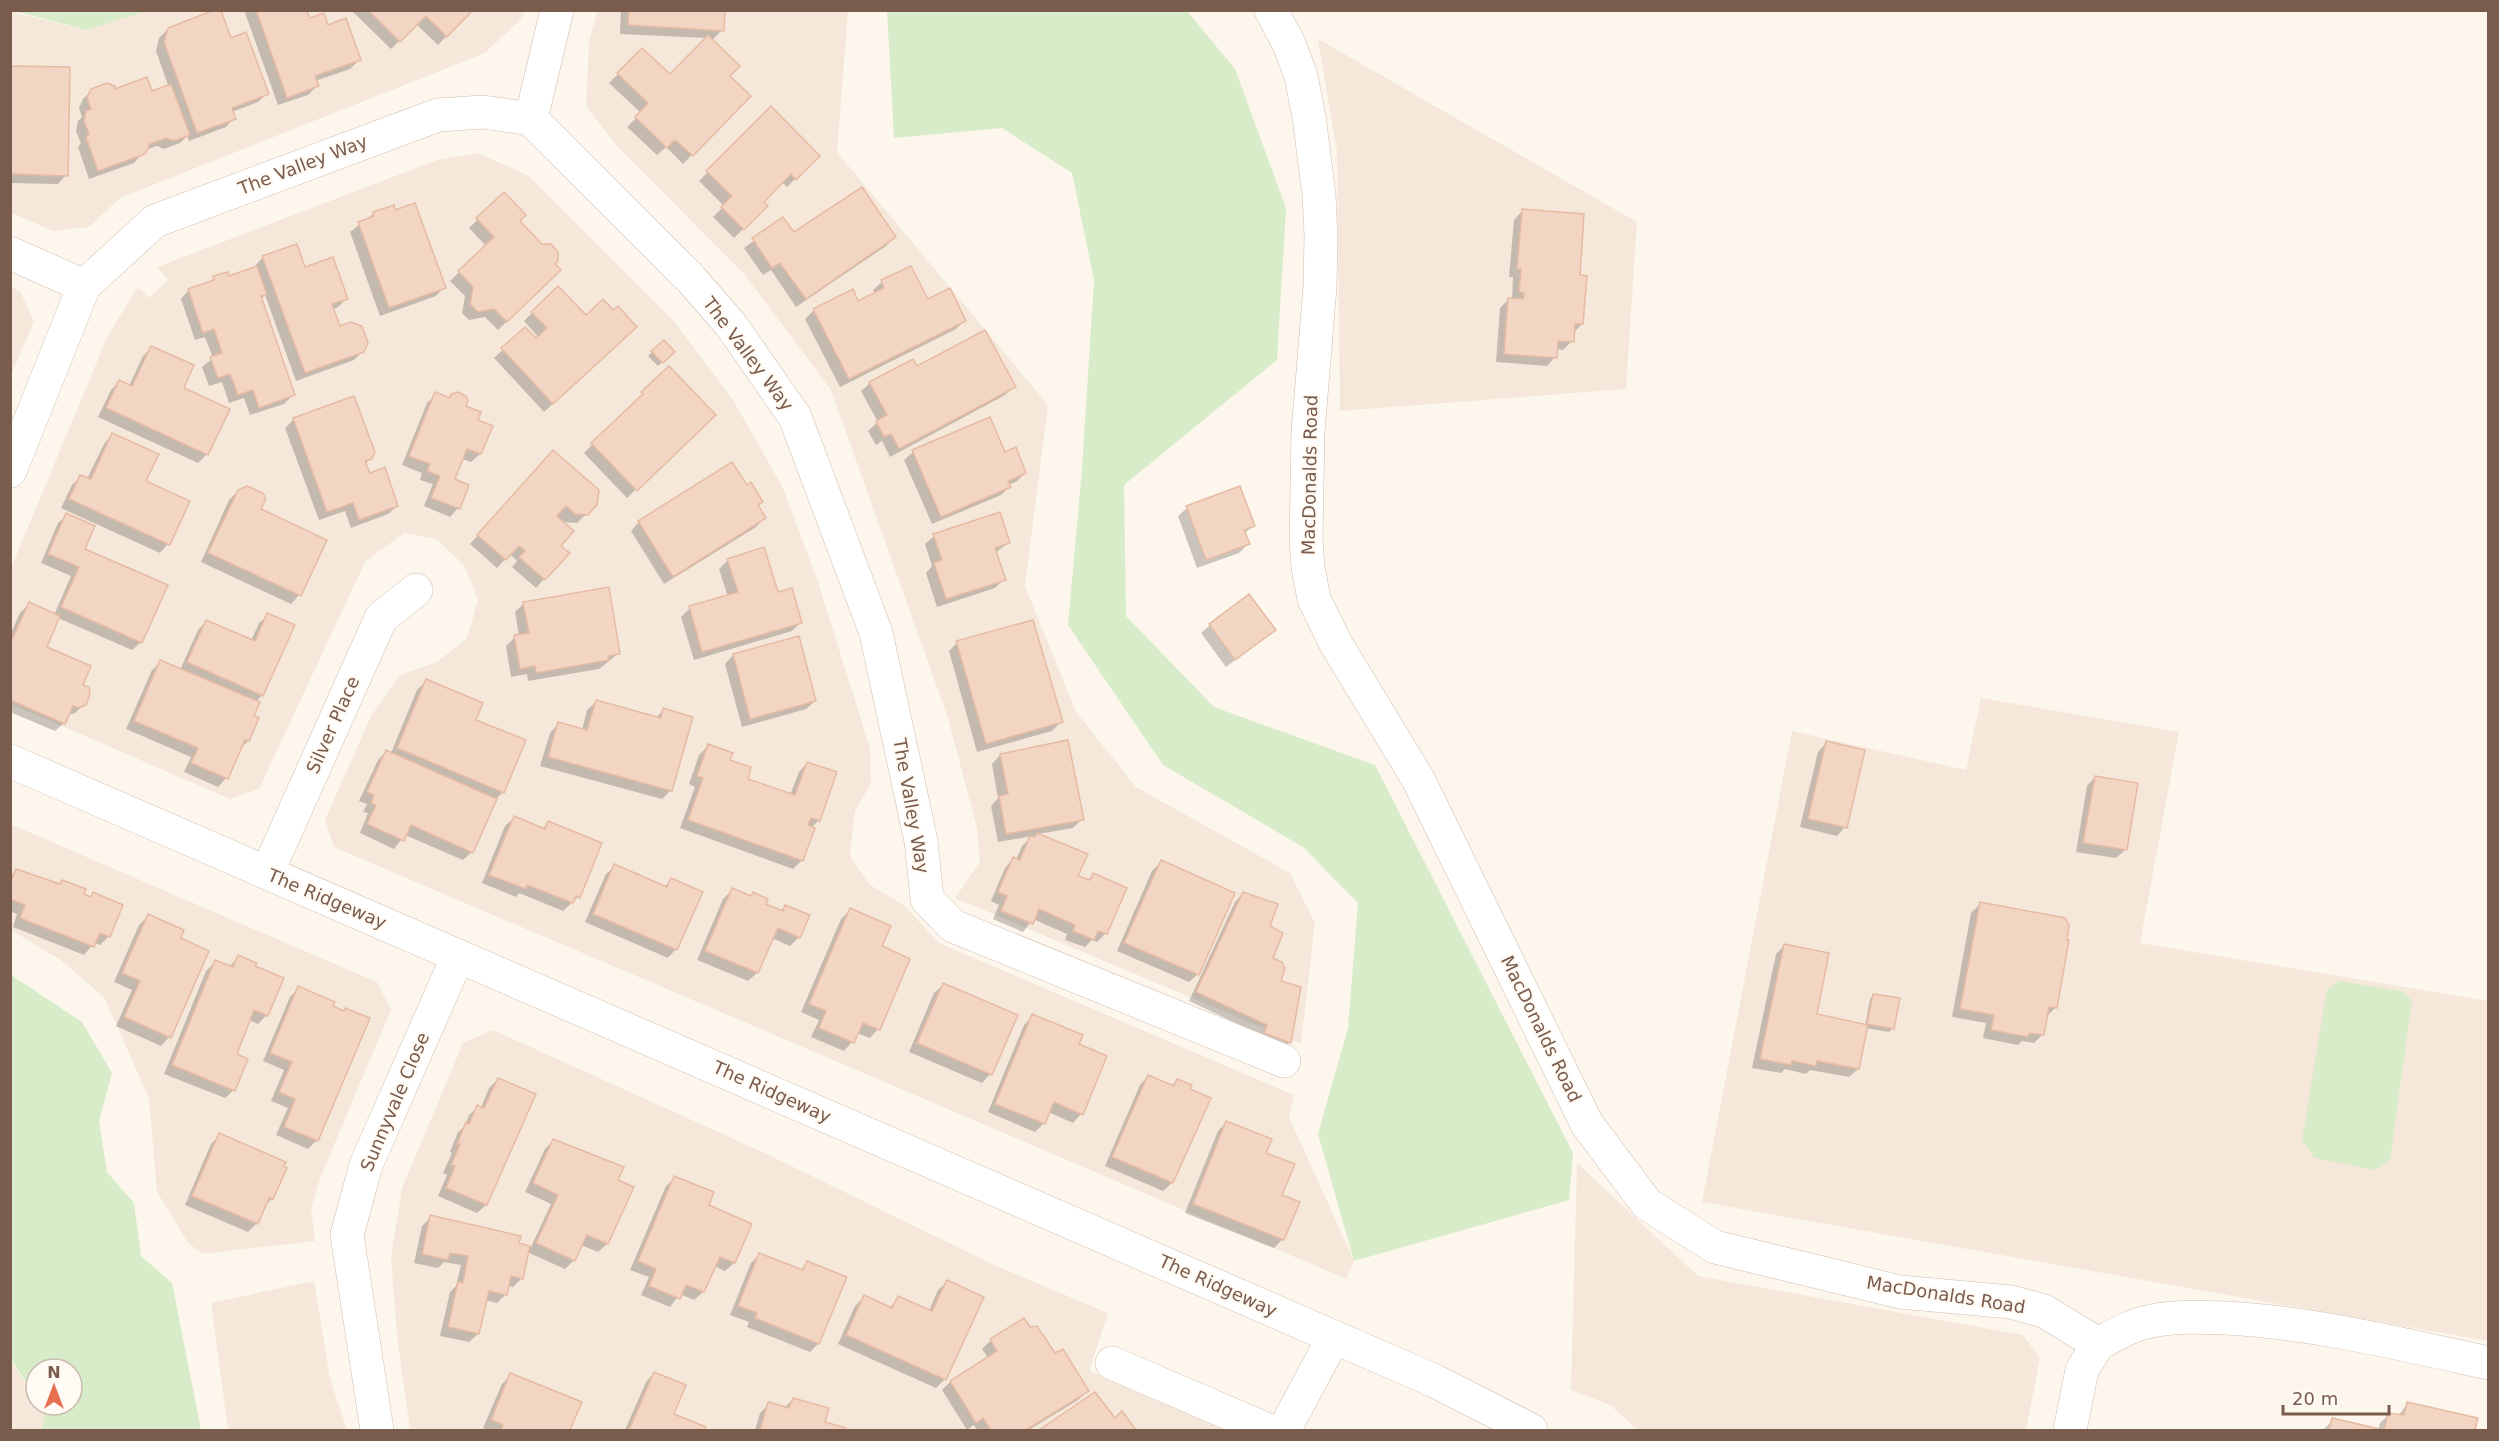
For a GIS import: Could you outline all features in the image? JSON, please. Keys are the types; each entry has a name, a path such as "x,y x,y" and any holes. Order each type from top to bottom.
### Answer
{"street":[{"path":"531,119 557,10"},
{"name":"MacDonalds Road","path":"1271,10 1289,44 1301,76 1319,194 1320,287 1308,432 1306,540 1314,599 1336,644 1418,779 1587,1124 1647,1204 1715,1247 1900,1292 2011,1302 2044,1311 2098,1344"},
{"name":"The Valley Way","path":"10,471 84,286 155,221 438,115 483,112 531,119 691,279 731,325 795,417 876,633 921,842 927,899 954,926 1284,1061"},
{"path":"10,253 84,286"},
{"name":"Silver Place","path":"267,873 381,618 416,590"},
{"name":"The Ridgeway","path":"10,761 1435,1381 1531,1431"},
{"name":"Sunnyvale Close","path":"377,1431 347,1235 366,1165 458,956"},
{"path":"2070,1431 2082,1370 2098,1344 2122,1331 2150,1321 2176,1317 2211,1318 2304,1326 2488,1362"},
{"path":"1284,1431 1334,1337"},
{"path":"1112,1363 1268,1431"}],"shaded area":[{"path":"147,10 524,11 523,17 485,53 120,198 89,227 53,231 11,213 11,12 86,30"},
{"path":"597,11 848,11 837,152 1048,405 1025,586 1076,712 1136,787 1290,873 1315,923 1301,1044 955,898 980,862 977,828 948,718 831,390 744,274 616,145 586,106 589,43"},
{"path":"1318,39 1637,222 1626,389 1340,411 1337,152"},
{"path":"478,153 529,176 673,320 732,398 783,488 818,582 870,748 871,784 855,810 850,856 870,885 905,906 939,943 1294,1095 1289,1117 1354,1261 1346,1279 334,847 325,820 371,716 400,675 437,662 467,638 478,600 464,565 436,539 404,533 365,562 259,789 230,799 11,704 11,568 109,333 138,287 149,298 168,280 157,267 437,160"},
{"path":"11,287 20,291 34,322 11,375"},
{"path":"1981,698 2179,732 2140,943 2488,1001 2488,1341 1702,1202 1792,731 1966,770"},
{"path":"10,824 377,982 391,1010 321,1176 311,1208 315,1241 203,1254 188,1243 157,1192 149,1098 104,997 59,959 11,930"},
{"path":"493,1030 771,1156 994,1265 1108,1313 1089,1371 1233,1430 410,1430 397,1336 391,1257 402,1188 463,1043"},
{"path":"1577,1163 1698,1276 2023,1335 2040,1358 2026,1430 1638,1430 1610,1405 1571,1390"},
{"path":"314,1281 330,1378 347,1430 228,1430 211,1303"},
{"path":"10,1359 24,1381 24,1417 44,1417 41,1430 11,1430"}],"green space":[{"path":"11,10 147,10 147,11 86,30"},
{"path":"887,11 1187,11 1235,69 1286,208 1277,360 1124,485 1126,616 1214,707 1375,765 1573,1153 1569,1200 1354,1261 1318,1134 1348,1028 1358,903 1303,847 1163,765 1068,625 1082,469 1094,280 1072,173 1002,128 894,138"},
{"path":"11,975 82,1022 112,1073 99,1121 107,1172 134,1203 141,1256 172,1283 201,1430 41,1430 44,1417 84,1417 84,1357 24,1357 24,1380 11,1358"},
{"path":"2340,981 2402,991 2412,1001 2390,1160 2375,1170 2314,1158 2302,1140 2327,989"}],"building":[{"path":"214,10 221,10 231,38 246,32 269,94 232,108 236,119 197,133 164,42 168,28"},
{"path":"256,10 306,10 310,18 324,13 328,25 346,18 361,60 315,76 319,86 287,98"},
{"path":"368,10 470,10 471,12 447,37 426,16 400,42"},
{"path":"629,10 725,10 724,31 628,25"},
{"path":"708,35 740,66 730,76 751,96 693,156 675,140 667,148 635,117 648,103 617,73 642,48 670,74"},
{"path":"10,66 70,67 68,176 10,174"},
{"path":"147,77 152,91 171,84 190,135 174,141 166,138 150,144 145,154 98,171 86,137 89,134 84,121 86,111 91,109 87,98 91,89 107,83 115,86 115,89"},
{"path":"771,106 820,156 796,180 791,174 764,202 768,206 744,230 721,207 732,196 706,171"},
{"path":"862,187 896,237 806,299 780,263 772,268 752,238 783,217 794,232"},
{"path":"504,192 526,215 520,221 542,244 551,244 558,252 558,261 555,264 561,270 507,322 494,309 478,312 470,304 473,287 458,271 494,237 476,218"},
{"path":"415,203 446,288 389,308 358,222 374,216 373,212 394,205 395,210"},
{"path":"1522,209 1584,214 1580,275 1587,276 1583,324 1575,324 1574,342 1558,341 1557,358 1504,354 1508,298 1523,299 1524,293 1519,292 1521,269 1517,269"},
{"path":"297,244 305,267 333,257 348,299 332,304 340,326 351,322 362,326 368,343 364,352 305,373 262,256"},
{"path":"257,266 267,295 261,296 295,395 259,408 253,390 238,395 230,374 218,378 210,357 222,353 214,329 203,333 188,289 214,280 213,276 228,272 229,276"},
{"path":"911,266 928,299 950,288 966,321 849,379 813,309 853,289 858,301 884,288 881,280"},
{"path":"558,286 586,315 603,299 613,310 618,306 637,327 553,404 501,348 525,327 536,338 547,328 531,312"},
{"path":"985,330 1016,387 899,449 891,434 884,437 876,421 887,415 869,382 913,359 917,366"},
{"path":"664,340 675,352 663,363 651,351"},
{"path":"151,346 194,365 184,388 230,409 208,455 106,408 119,380 132,386"},
{"path":"669,366 716,415 637,491 591,443"},
{"path":"435,392 450,398 451,394 458,392 466,396 468,401 466,406 481,412 478,420 493,426 481,454 467,449 455,479 469,485 460,509 431,498 440,476 427,471 430,464 409,456"},
{"path":"354,396 375,452 372,459 365,461 370,473 385,467 398,506 359,520 353,503 327,512 293,418"},
{"path":"990,417 1005,452 1016,447 1026,473 1008,481 1011,487 941,517 912,450"},
{"path":"112,433 159,454 146,481 190,501 170,545 69,499 80,475 91,479"},
{"path":"553,450 599,490 597,505 588,515 575,514 566,506 557,516 574,531 561,546 570,553 545,580 519,557 525,551 519,546 506,560 477,535"},
{"path":"732,462 747,485 751,482 763,502 758,505 766,518 673,577 638,521"},
{"path":"247,486 263,493 266,499 261,509 327,540 301,596 208,553 238,490"},
{"path":"1240,486 1255,526 1244,530 1250,544 1206,560 1186,506"},
{"path":"1000,512 1010,543 995,548 1006,580 946,599 934,563 942,560 933,534"},
{"path":"66,513 95,526 85,549 168,585 142,643 61,607 79,567 48,554"},
{"path":"764,547 778,592 792,588 802,623 702,652 689,606 738,592 727,559"},
{"path":"609,587 620,654 608,656 609,660 536,673 535,666 520,669 514,635 529,633 523,602"},
{"path":"1249,594 1276,630 1235,660 1209,624"},
{"path":"29,602 60,616 47,647 91,666 83,685 89,687 90,694 86,705 79,708 73,706 65,724 10,700 10,644"},
{"path":"267,613 295,625 263,696 187,662 206,620 255,641"},
{"path":"1033,620 1063,722 986,744 956,641"},
{"path":"799,636 816,701 750,719 733,654"},
{"path":"160,660 260,702 254,716 259,718 249,741 245,740 228,779 191,763 198,748 134,721"},
{"path":"426,679 483,703 476,720 526,740 504,793 397,748"},
{"path":"596,700 661,718 663,708 693,717 672,791 548,757 558,722 587,730"},
{"path":"1068,740 1084,820 1006,834 999,796 1008,794 1000,754"},
{"path":"1826,741 1865,750 1847,828 1808,819"},
{"path":"708,744 733,753 730,760 751,767 748,779 795,795 807,762 837,772 820,821 811,818 808,825 815,828 803,861 688,820 703,778 697,776"},
{"path":"386,750 497,799 473,853 411,825 404,841 367,824 376,805 371,803 374,795 367,792"},
{"path":"2095,776 2138,783 2127,850 2083,843"},
{"path":"514,816 545,829 548,821 602,843 580,898 576,896 573,903 527,885 526,889 489,875"},
{"path":"1037,833 1088,854 1078,876 1090,880 1093,873 1127,888 1107,934 1098,931 1094,940 1073,931 1075,925 1039,909 1033,924 1001,911 1007,896 998,892 1013,857 1020,860 1030,836 1035,837"},
{"path":"1161,860 1235,893 1199,975 1124,943"},
{"path":"614,864 667,887 671,878 703,892 677,950 593,914"},
{"path":"16,869 60,884 62,880 86,889 84,894 91,897 93,892 123,905 110,937 100,933 94,947 20,918 25,905 10,899 10,883"},
{"path":"732,888 751,896 753,892 768,899 766,904 783,911 785,905 810,915 800,938 778,928 758,973 705,951"},
{"path":"1243,892 1278,904 1270,926 1283,933 1273,958 1282,962 1285,968 1281,981 1301,987 1291,1043 1264,1033 1267,1025 1196,992"},
{"path":"1980,902 2065,918 2069,925 2067,940 2069,940 2057,1008 2049,1007 2044,1035 2029,1033 2028,1037 1991,1030 1994,1015 1960,1009"},
{"path":"850,908 891,926 882,946 910,959 880,1030 863,1023 854,1043 819,1028 826,1011 809,1004"},
{"path":"148,914 184,930 181,938 209,951 171,1038 124,1017 140,981 122,973"},
{"path":"1784,944 1829,953 1817,1014 1868,1025 1859,1069 1817,1061 1816,1066 1792,1061 1791,1065 1760,1059"},
{"path":"238,955 257,963 255,966 284,978 268,1016 254,1010 237,1054 248,1059 235,1091 172,1065 215,960 233,967"},
{"path":"943,983 1018,1015 992,1075 917,1043"},
{"path":"298,986 335,1002 333,1006 344,1011 345,1008 370,1018 318,1141 284,1127 295,1099 279,1092 292,1062 270,1053"},
{"path":"1873,994 1900,998 1894,1029 1867,1024"},
{"path":"1032,1014 1083,1035 1079,1044 1107,1056 1083,1115 1054,1102 1045,1124 995,1104"},
{"path":"1148,1075 1174,1086 1177,1079 1192,1085 1190,1089 1211,1098 1173,1183 1112,1157"},
{"path":"498,1078 536,1094 487,1205 446,1188 455,1166 451,1165 460,1144 457,1144 466,1122 469,1124 477,1105 484,1108"},
{"path":"1226,1121 1272,1139 1266,1153 1295,1164 1282,1195 1300,1202 1284,1240 1193,1204"},
{"path":"219,1133 286,1162 284,1166 287,1168 273,1199 269,1198 258,1224 192,1196"},
{"path":"553,1139 624,1167 618,1180 634,1187 608,1244 587,1235 575,1261 536,1243 558,1195 533,1183"},
{"path":"674,1176 714,1192 709,1205 752,1224 735,1263 720,1257 704,1292 686,1285 680,1299 649,1286 656,1269 638,1261"},
{"path":"430,1215 521,1236 519,1243 530,1246 523,1279 511,1276 507,1295 489,1291 479,1334 448,1327 458,1282 463,1283 468,1256 450,1253 448,1260 422,1254"},
{"path":"759,1253 803,1270 807,1261 847,1277 819,1344 755,1318 757,1313 738,1306"},
{"path":"947,1280 984,1297 946,1380 846,1335 864,1295 892,1308 898,1296 932,1311"},
{"path":"1024,1318 1030,1327 1037,1326 1055,1353 1063,1349 1089,1391 1026,1430 991,1430 983,1418 976,1423 950,1381 997,1351 990,1339"},
{"path":"654,1372 686,1385 674,1414 706,1427 705,1430 629,1430"},
{"path":"510,1373 582,1402 570,1430 501,1430 503,1425 491,1420"},
{"path":"1095,1392 1115,1418 1122,1411 1136,1430 1039,1430"},
{"path":"793,1398 829,1408 825,1422 846,1428 846,1430 760,1430 768,1402 789,1408"},
{"path":"2407,1402 2478,1418 2475,1430 2384,1430 2388,1413 2404,1415"},
{"path":"2332,1418 2384,1430 2329,1430"}]}
